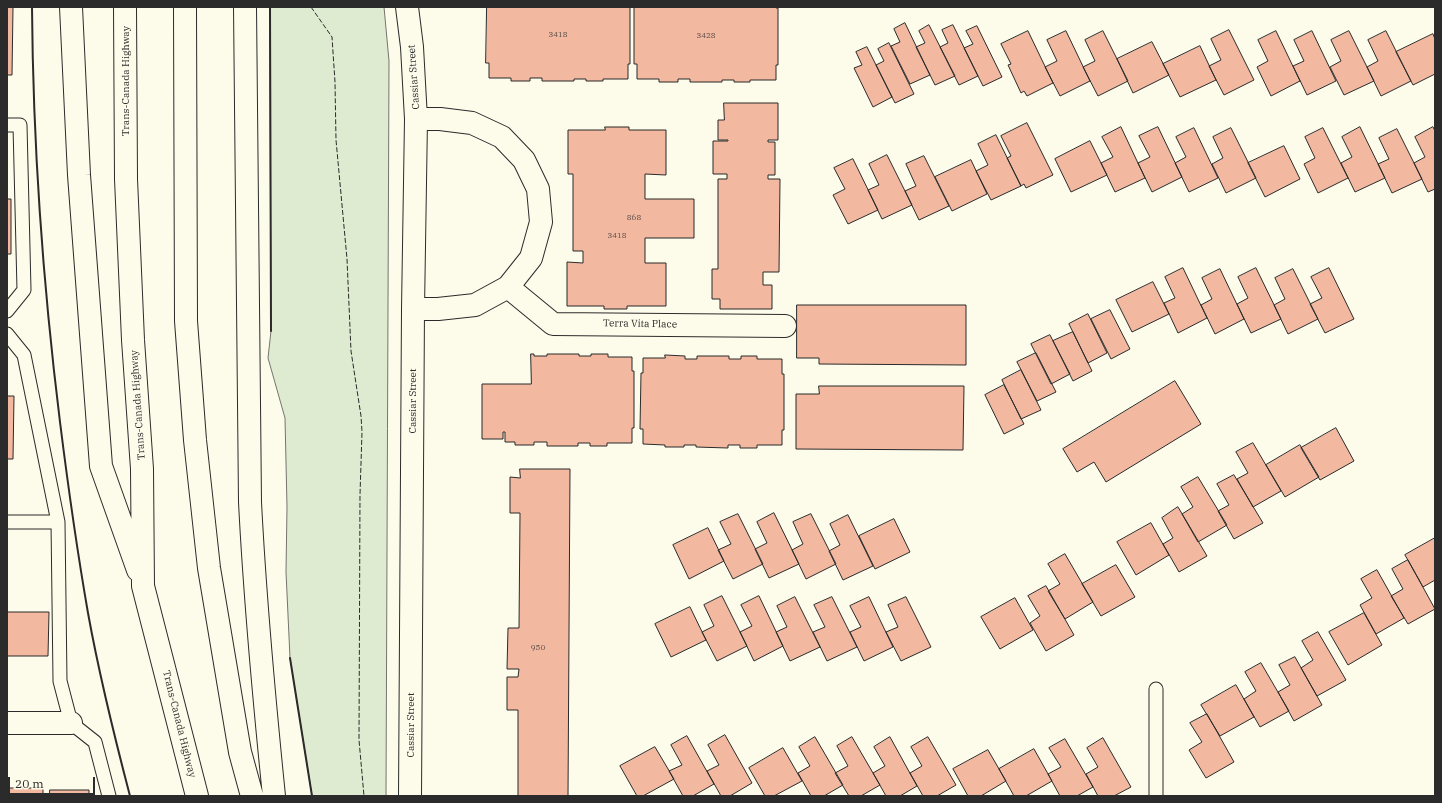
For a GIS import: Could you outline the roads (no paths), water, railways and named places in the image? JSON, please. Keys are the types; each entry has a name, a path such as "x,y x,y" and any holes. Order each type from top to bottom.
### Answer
{"main road":[{"path":"72,7 79,175 101,466 143,586"},
{"name":"Trans-Canada Highway","path":"125,7 126,179 142,469 143,586 197,796"},
{"path":"185,7 186,321 195,440 208,568 240,752 252,796"},
{"path":"245,7 250,502 254,581 274,796"},
{"name":"Cassiar Street","path":"407,7 412,47 416,119 410,796"},
{"path":"414,308 438,309 475,305 508,287 531,258 541,222 538,189 524,160 502,137 472,123 440,119 416,119"},
{"name":"Terra Vita Place","path":"508,287 553,324 785,326"},
{"path":"7,723 71,723"}],"lane":[{"path":"7,125 20,125 24,290 7,311"},
{"path":"7,334 24,355 58,522 60,681 71,723 94,742 109,796"},
{"path":"7,522 58,522"},
{"path":"1156,689 1156,796"}]}
